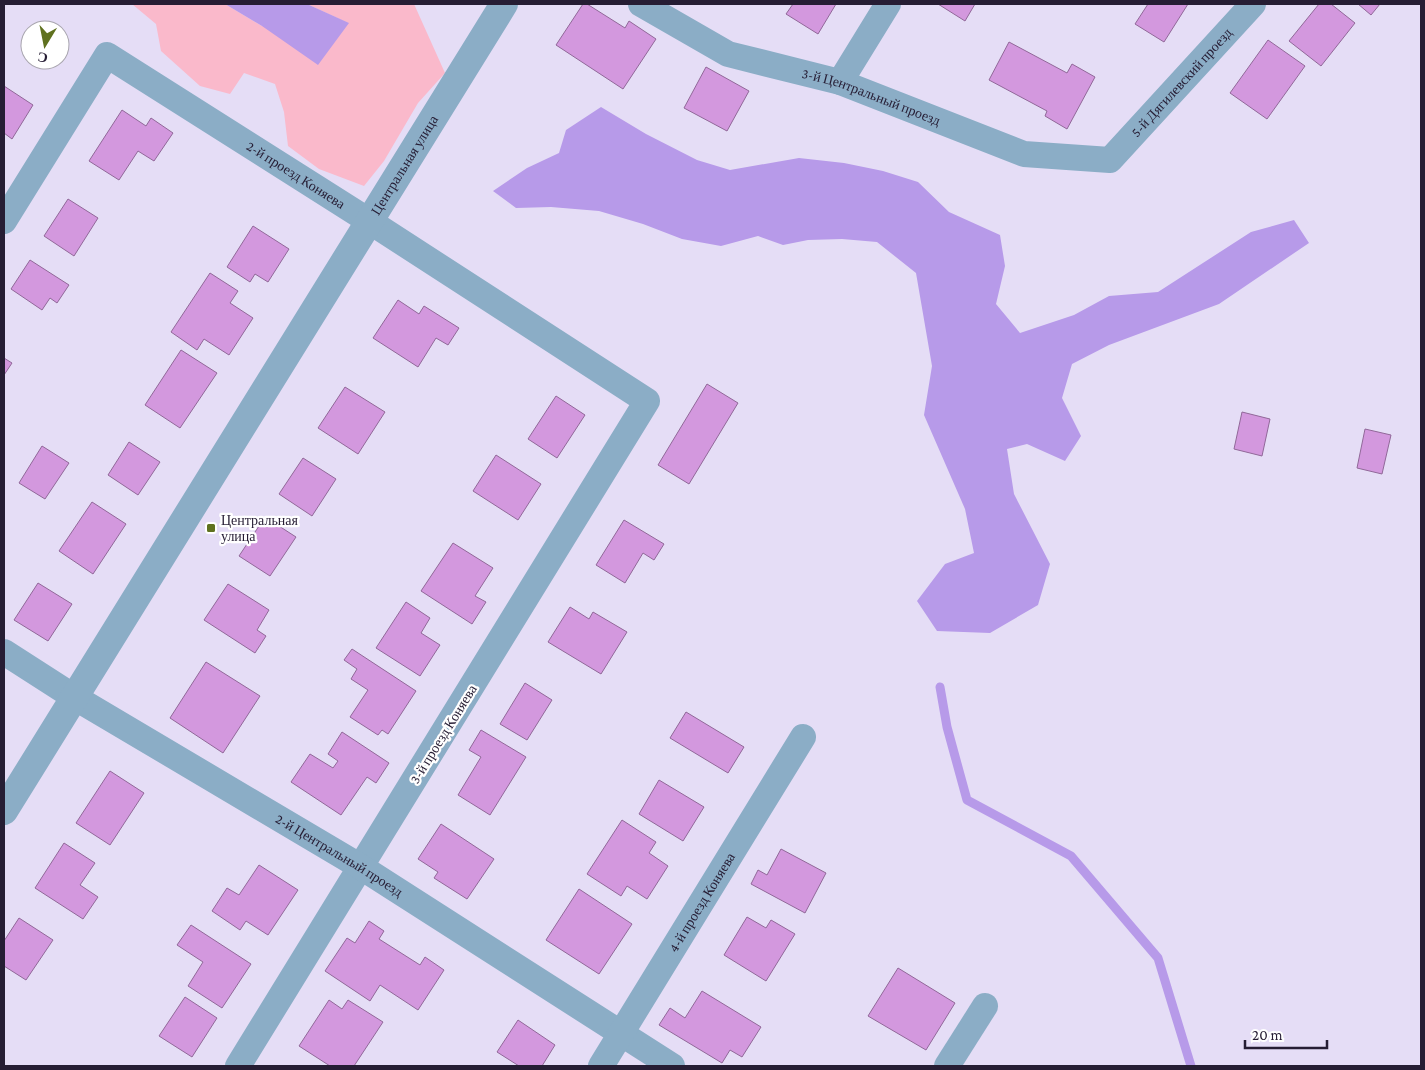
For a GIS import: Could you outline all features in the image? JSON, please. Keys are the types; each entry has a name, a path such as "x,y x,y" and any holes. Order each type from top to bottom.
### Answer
{"street":[{"name":"Центральная улица","path":"4,812 504,4"},
{"name":"3-й Центральный проезд","path":"641,4 728,54 840,82 1024,154 1110,160"},
{"path":"840,82 888,4"},
{"name":"5-й Дягилевский проезд","path":"1110,160 1253,4"},
{"name":"2-й проезд Коняева","path":"4,220 107,55 369,221 647,401"},
{"name":"3-й проезд Коняева","path":"238,1066 647,401"},
{"name":"2-й Центральный проезд","path":"4,652 74,697 361,867 672,1066"},
{"name":"4-й проезд Коняева","path":"601,1066 803,737"},
{"path":"947,1066 985,1006"}],"shaded area":[{"path":"132,4 225,4 262,26 348,23 307,4 414,4 445,73 418,103 384,161 364,186 319,169 288,146 284,112 275,84 244,73 230,94 200,86 161,51 156,24"},
{"path":"225,4 307,4 349,23 318,65 262,26"},
{"path":"601,107 646,134 697,160 730,170 799,158 844,163 883,171 918,182 949,212 1000,235 1005,266 996,304 1020,333 1074,315 1109,296 1158,292 1251,232 1294,220 1309,243 1219,304 1109,345 1072,364 1062,398 1081,436 1065,461 1027,444 1007,449 1014,494 1050,564 1038,605 990,633 937,631 917,601 945,564 974,553 965,509 924,415 932,366 916,273 877,242 842,239 808,240 783,245 758,236 721,246 682,239 643,224 599,211 551,207 516,208 493,191 527,168 559,153 566,130"}],"building":[{"path":"583,4 587,4 625,28 629,21 656,39 623,89 556,45"},
{"path":"793,4 836,4 818,34 786,14"},
{"path":"938,4 975,4 965,21"},
{"path":"1148,4 1188,4 1164,42 1135,24"},
{"path":"1319,4 1331,4 1355,23 1321,66 1289,41"},
{"path":"1358,4 1380,4 1371,15"},
{"path":"1268,40 1305,66 1267,119 1230,93"},
{"path":"1009,42 1067,73 1072,64 1095,77 1067,129 1045,116 1047,111 989,80"},
{"path":"706,67 749,91 727,131 684,108"},
{"path":"4,86 33,105 12,139 4,133"},
{"path":"122,110 146,126 151,118 173,133 154,161 138,151 119,180 89,161"},
{"path":"68,199 98,218 74,256 44,236"},
{"path":"253,226 289,249 268,282 255,274 250,282 227,267"},
{"path":"30,260 69,285 57,303 50,298 42,310 11,289"},
{"path":"210,273 238,291 230,303 253,318 229,355 204,339 197,350 171,332"},
{"path":"398,300 419,314 424,306 459,328 448,345 436,338 418,367 373,338"},
{"path":"181,350 217,373 180,428 145,405"},
{"path":"4,358 12,363 4,375"},
{"path":"707,384 738,403 689,484 658,465"},
{"path":"345,387 385,412 358,454 318,428"},
{"path":"556,396 585,415 557,458 528,439"},
{"path":"1242,412 1270,419 1262,456 1234,449"},
{"path":"1365,429 1391,435 1382,474 1357,468"},
{"path":"129,442 160,462 138,495 108,475"},
{"path":"42,446 69,463 45,499 19,483"},
{"path":"496,455 541,484 518,520 473,491"},
{"path":"303,458 336,479 312,516 279,494"},
{"path":"92,502 126,524 93,574 59,551"},
{"path":"265,517 296,537 270,576 239,556"},
{"path":"624,520 664,544 654,560 643,553 625,583 596,565"},
{"path":"453,543 493,568 475,596 486,602 472,624 421,591"},
{"path":"38,583 72,604 48,641 14,620"},
{"path":"228,584 269,610 257,630 266,636 255,653 204,620"},
{"path":"406,602 430,618 421,633 440,645 420,676 376,648"},
{"path":"570,607 589,619 593,612 627,632 601,674 548,642"},
{"path":"352,649 416,691 388,734 382,730 378,735 350,717 368,690 351,679 357,669 344,660"},
{"path":"206,662 260,696 223,753 170,718"},
{"path":"525,683 552,700 527,740 500,724"},
{"path":"686,712 744,747 728,773 670,738"},
{"path":"481,730 526,757 490,815 458,795 481,757 469,750"},
{"path":"342,732 389,763 376,783 367,777 341,815 291,782 310,754 333,768 338,761 328,754"},
{"path":"110,771 144,793 110,845 76,823"},
{"path":"659,780 704,807 683,841 639,814"},
{"path":"622,820 656,842 649,853 668,866 647,899 627,886 621,896 587,874"},
{"path":"441,824 494,859 467,899 434,878 438,872 418,859"},
{"path":"64,843 95,863 80,885 98,897 83,919 35,888"},
{"path":"781,849 826,873 805,913 751,884 758,870 767,875"},
{"path":"259,865 298,890 268,935 246,921 240,930 212,911 227,888 239,895"},
{"path":"579,889 632,924 599,974 546,940"},
{"path":"747,917 766,928 771,920 795,934 766,981 724,955"},
{"path":"19,918 53,940 26,980 4,966 4,941"},
{"path":"369,921 384,931 379,939 420,965 425,957 444,970 418,1010 380,985 370,1001 325,971 347,938 355,943"},
{"path":"191,925 251,964 222,1008 188,986 203,962 177,945"},
{"path":"898,968 955,1003 926,1050 868,1016"},
{"path":"702,991 761,1027 742,1057 730,1050 722,1063 659,1025 670,1008 685,1018"},
{"path":"185,997 217,1018 192,1057 159,1036"},
{"path":"329,1000 342,1009 348,1000 383,1022 354,1066 330,1066 299,1046"},
{"path":"518,1020 555,1045 542,1066 519,1066 497,1052"}],"waterway":[{"path":"940,687 947,727 967,800 1071,856 1158,958 1191,1066"}],"place":[{"name":"Центральная улица","path":"211,528"}]}
